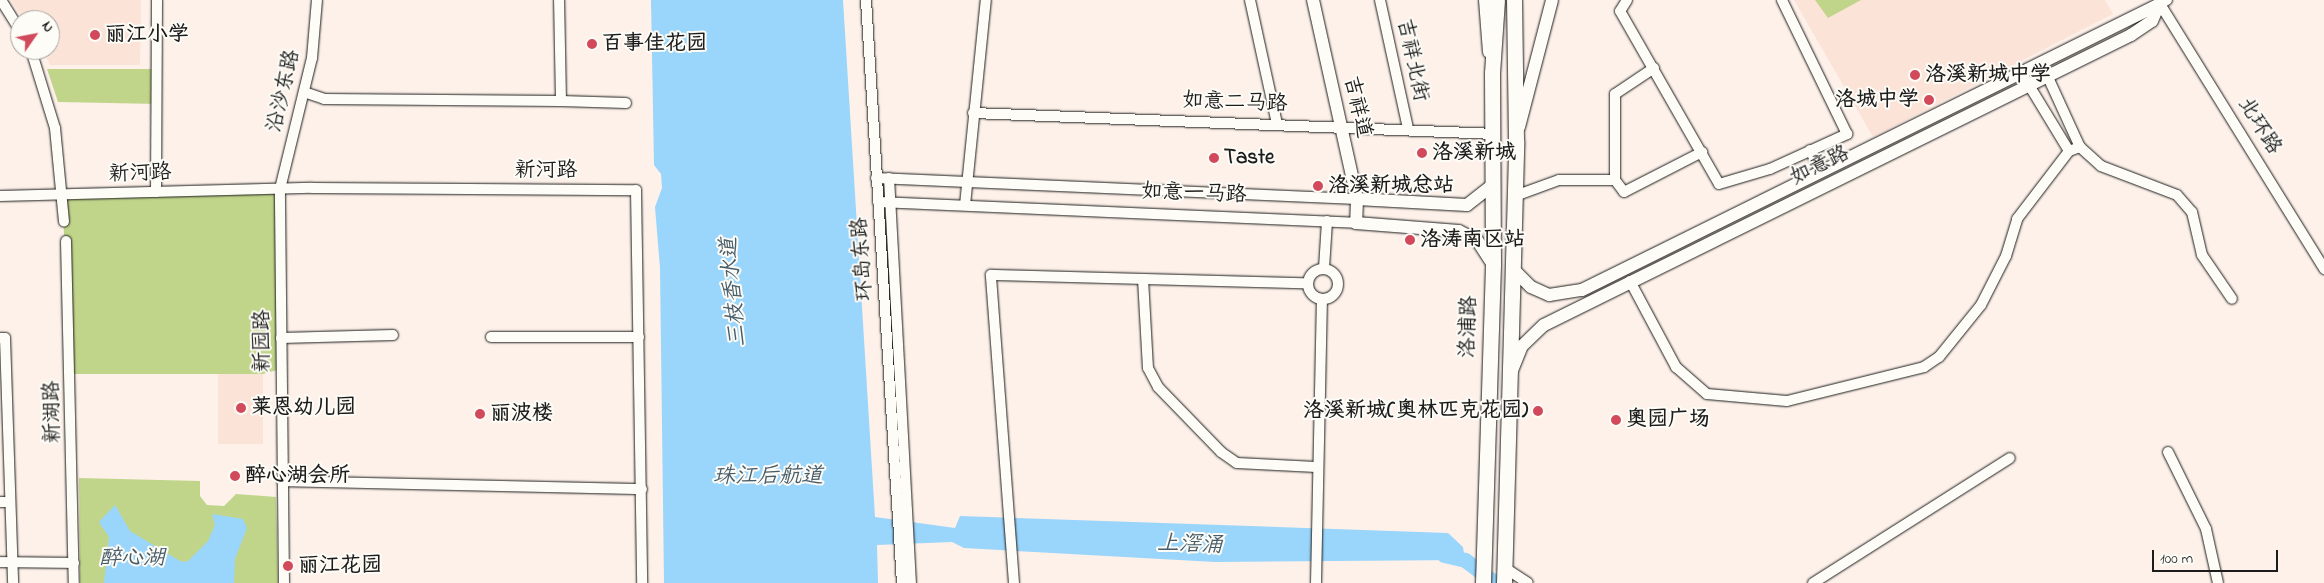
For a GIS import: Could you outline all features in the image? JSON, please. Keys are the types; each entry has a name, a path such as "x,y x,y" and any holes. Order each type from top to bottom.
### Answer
{"highway":[{"path":"1492,73 1494,0"},
{"name":"洛浦路","path":"1483,583 1493,264 1495,134 1492,73 1497,0"},
{"name":"洛浦路","path":"1504,583 1516,141 1514,0"},
{"path":"1516,141 1521,0"}],"main road":[{"name":"吉祥道","path":"1312,0 1357,199 1356,223"},
{"name":"洛浦路","path":"1485,0 1492,73"},
{"name":"洛浦路","path":"1516,141 1552,0"},
{"name":"如意路","path":"1512,269 1537,290 1571,294 2161,1"},
{"name":"如意路","path":"1510,375 1535,332 1630,281 2145,27 2161,1"},
{"name":"如意一马路","path":"1357,199 1467,204 1494,184"},
{"name":"如意一马路","path":"1356,223 1459,231 1478,240 1493,264"}],"street":[{"path":"1,0 10,14"},
{"path":"156,192 157,0"},
{"name":"沿沙东路","path":"280,189 304,92 317,0"},
{"path":"559,0 561,101"},
{"name":"环岛东路","path":"866,0 876,178 902,515"},
{"path":"965,205 965,179 986,0"},
{"path":"1250,0 1277,124"},
{"name":"吉祥北街","path":"1380,0 1408,128"},
{"path":"1626,0 1620,11 1719,184 1770,170 1847,134 1782,0"},
{"name":"北环路","path":"2161,1 2324,269"},
{"path":"35,60 50,102 64,222"},
{"path":"2040,62 2080,148 2101,166 2178,195 2192,212 2202,255 2232,299"},
{"path":"1654,68 1615,94 1615,180 1624,192 1702,152"},
{"path":"2021,72 2070,152"},
{"path":"304,92 324,99 626,103"},
{"name":"如意二马路","path":"973,114 1340,125 1495,134"},
{"path":"1630,281 1676,367 1708,394 1787,400 1924,367 1939,357 1982,305 2006,256 2017,219 2070,152 2080,148"},
{"path":"1810,150 1820,170"},
{"name":"如意一马路","path":"876,178 965,179 1357,199"},
{"name":"环岛东路","path":"889,178 902,515"},
{"path":"1515,196 1559,180 1615,180"},
{"name":"新河路","path":"0,196 280,189 636,190 642,583"},
{"name":"新园路","path":"280,189 284,583"},
{"name":"如意一马路","path":"878,202 1356,223"},
{"path":"1324,268 1327,221"},
{"name":"新湖路","path":"66,241 74,583"},
{"path":"1324,268 1334,274 1338,285 1333,296 1322,300 1311,294 1307,283 1312,272 1324,268"},
{"path":"1014,583 991,275 1307,283"},
{"path":"1143,279 1148,368 1158,387 1221,452 1237,463 1316,467"},
{"path":"1316,583 1314,526 1322,300"},
{"path":"281,338 392,335"},
{"path":"491,337 639,337"},
{"path":"0,338 5,338 5,502 13,583"},
{"path":"2168,452 2206,529 2218,583"},
{"path":"1813,583 2010,458"},
{"path":"282,481 642,489"},
{"path":"902,515 904,549 902,583"},
{"path":"904,549 911,583"},
{"path":"0,562 74,563"},
{"path":"1504,568 1528,583"}],"shaded area":[{"name":"丽江小学","path":"11,0 141,0 140,65 50,65 48,60 60,60 60,10 18,10"},
{"name":"洛溪新城中学","path":"1794,0 2105,0 2113,14 1873,137"},
{"name":"莱恩幼儿园","path":"218,374 263,374 263,444 218,444"}],"green space":[{"path":"1815,0 1861,0 1828,18"},
{"path":"47,69 155,69 159,104 58,102"},
{"path":"279,189 277,370 263,374 71,374 62,194"},
{"path":"79,478 200,481 200,496 207,505 224,506 236,494 276,497 278,583 80,583"}],"water":[{"name":"珠江后航道","path":"651,0 843,0 875,517 955,528 960,516 1448,533 1463,547 1465,560 1215,562 964,548 952,542 877,545 878,583 664,583 660,268 655,207 662,188 661,174 654,165"},
{"name":"醉心湖","path":"115,505 130,531 180,561 187,562 208,541 215,525 212,514 243,519 247,528 235,559 234,583 104,583 109,537 99,522"}],"waterway":[{"name":"上滘涌","path":"1444,555 1465,560 1495,583"}],"place":[{"name":"丽江小学","path":"95,35"},
{"name":"百事佳花园","path":"592,44"},
{"name":"洛溪新城中学","path":"1915,75"},
{"name":"洛城中学","path":"1929,100"},
{"name":"洛溪新城","path":"1422,153"},
{"name":"Taste","path":"1214,158"},
{"name":"洛溪新城总站","path":"1318,186"},
{"name":"洛涛南区站","path":"1410,240"},
{"name":"莱恩幼儿园","path":"241,408"},
{"name":"洛溪新城(奥林匹克花园)","path":"1538,411"},
{"name":"丽波楼","path":"480,414"},
{"name":"奥园广场","path":"1616,420"},
{"name":"醉心湖会所","path":"235,476"},
{"name":"丽江花园","path":"288,566"}],"water label":[{"name":"三枝香水道","path":"735,292"}]}
